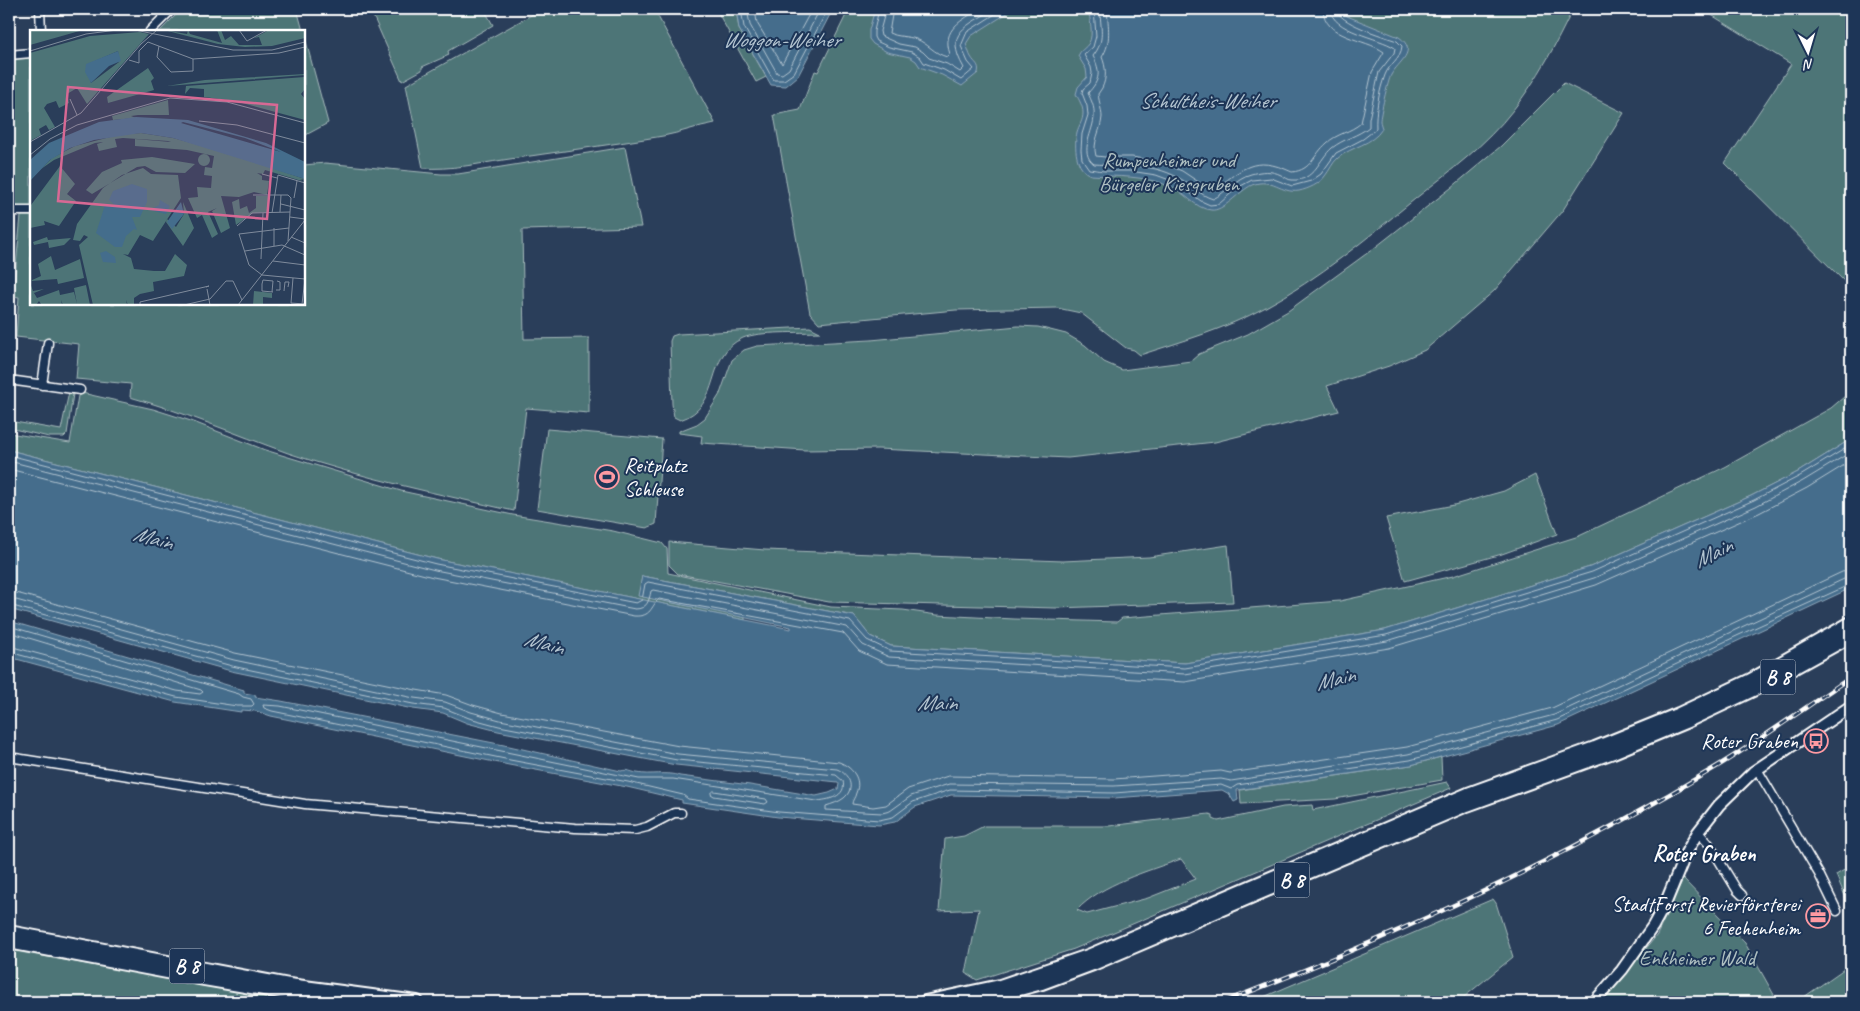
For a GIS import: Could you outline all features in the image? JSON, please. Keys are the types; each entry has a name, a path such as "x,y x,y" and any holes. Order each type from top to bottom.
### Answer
{"main road":[{"name":"B 8","path":"925,1002 1000,986 1088,956 1468,794 1595,748 1720,696 1783,663 1851,623"},
{"name":"B 8","path":"970,1002 1042,983 1077,971 1468,805 1613,752 1723,705 1851,636"},
{"name":"B 8","path":"9,932 289,985 417,1002"},
{"name":"B 8","path":"9,942 213,981 340,1002"}],"street":[{"path":"40,9 41,30"},
{"path":"151,30 172,9"},
{"path":"9,55 30,53"},
{"path":"9,211 30,211"},
{"path":"42,385 48,343"},
{"path":"9,380 80,390"},
{"path":"1594,1002 1622,970 1653,926 1666,902 1686,853 1698,832 1729,794 1757,769 1851,706"},
{"path":"9,757 312,805 575,828 634,830 647,827 674,813 681,813"},
{"path":"1757,769 1819,874 1836,911"},
{"path":"1698,832 1709,844 1737,890 1742,894"}],"green space":[{"path":"182,9 297,9 303,30 161,30"},
{"path":"370,9 484,9 493,25 448,51 449,55 422,67 422,70 402,81"},
{"path":"542,9 654,9 715,123 669,135 463,166 423,168 406,85"},
{"path":"716,9 736,9 739,29 766,77 756,82"},
{"name":"Rumpenheimer und Bürgeler Kiesgruben","path":"849,9 1573,9 1538,74 1502,123 1467,157 1379,228 1324,271 1264,308 1188,340 1140,355 1134,350 1126,348 1081,313 1057,308 956,310 819,323 810,313 774,115 800,110 815,71 818,72"},
{"path":"1706,9 1851,9 1851,288 1725,163 1791,64 1705,11"},
{"path":"305,38 328,123 305,135"},
{"path":"30,57 30,207 9,206 9,60"},
{"path":"1564,83 1624,113 1563,210 1494,291 1425,350 1389,366 1327,386 1339,411 1215,442 1068,458 878,449 805,450 701,443 702,436 679,433 679,431 697,424 705,418 720,394 732,360 744,350 757,346 871,340 1018,326 1038,327 1066,334 1085,345 1104,362 1122,370 1191,361 1199,354 1248,334 1288,311 1377,246 1501,146"},
{"path":"625,147 641,227 522,230 524,339 589,338 589,413 526,408 514,511 372,478 288,453 190,416 130,397 131,384 76,379 79,344 16,337 19,297 13,296 21,216 30,216 30,305 305,305 305,165 325,163 458,174"},
{"path":"810,327 820,332 759,334 743,338 731,346 722,356 703,404 694,413 680,420 674,417 670,341 672,336 678,334"},
{"path":"1851,391 1851,439 1798,472 1751,496 1590,567 1385,630 1185,663 891,646 870,636 854,616 642,576 639,596 745,617 745,620 437,559 9,450 9,433 70,443 78,396 82,393 153,409 191,421 265,450 401,491 513,515 613,531 662,543 667,549 668,573 831,607 903,610 937,615 1117,622 1122,618 1340,601 1453,576 1579,536 1725,467 1831,408"},
{"path":"69,392 73,394 67,434 64,437 49,437 9,428 9,421 61,430"},
{"path":"547,429 662,439 656,524 647,528 537,509"},
{"path":"1535,475 1557,534 1502,554 1405,581 1386,518 1454,505 1504,491"},
{"path":"669,542 765,550 1063,561 1149,557 1228,545 1233,602 1056,608 829,602 678,574 669,565"},
{"path":"1441,757 1442,780 1335,799 1241,804 1240,790 1411,765"},
{"path":"1447,782 1451,788 1074,949 977,980 966,973 979,909 939,911 945,839 964,836 984,826 1109,826 1209,814 1213,815 1213,819 1218,821 1283,807 1312,805 1313,810","holes":["1181,859 1196,879 1148,898 1087,914 1077,910 1099,893 1126,879"]},
{"path":"1851,866 1851,910 1836,875"},
{"name":"Enkheimer Wald","path":"1683,879 1745,943 1778,1002 1603,1002 1657,935"},
{"path":"1493,899 1496,903 1513,957 1458,1002 1252,1002"},
{"path":"9,950 296,1002 9,1002"},
{"name":"Enkheimer Wald","path":"1851,964 1851,1002 1797,1002"}],"water":[{"name":"Woggon-Weiher","path":"736,9 833,9 798,76 786,86 771,85 739,29"},
{"path":"875,9 1014,9 971,36 966,44 970,56 978,66 978,73 962,86 942,75 920,67 910,57 887,52 873,44 869,39 869,30"},
{"name":"Schultheis-Weiher","path":"1089,9 1340,9 1347,16 1399,37 1405,42 1407,52 1391,75 1380,118 1382,129 1373,139 1338,158 1323,179 1314,186 1293,191 1271,184 1259,183 1247,188 1221,208 1211,210 1200,207 1174,188 1159,182 1130,177 1091,175 1082,168 1077,157 1076,144 1083,110 1076,94 1078,87 1087,77 1086,69 1078,56 1088,45 1090,39"},
{"name":"Main","path":"1851,439 1851,588 1558,725 1411,765 1237,790 1238,800 1234,802 1229,794 1222,790 1114,798 951,795 915,807 895,822 879,825 778,817 682,803 682,800 627,787 509,765 271,716 256,711 241,710 241,712 175,702 9,657 9,621 244,690 244,693 256,695 255,697 509,746 621,771 627,770 642,774 669,774 816,796 838,789 838,782 676,765 498,731 467,723 443,713 413,709 231,671 9,609 9,450 437,559 791,629 791,627 638,596 642,576 854,616 870,636 891,646 1185,663 1385,630 1590,567 1751,496 1798,472"}],"railway":[{"path":"1223,1002 1413,924 1537,866 1716,767 1851,677"}],"place":[{"name":"Reitplatz Schleuse","path":"607,477"},
{"name":"Roter Graben","path":"1816,741"},
{"name":"StadtForst Revierförsterei 6 Fechenheim","path":"1818,916"}],"district":[{"name":"Roter Graben","path":"1704,854"}]}
